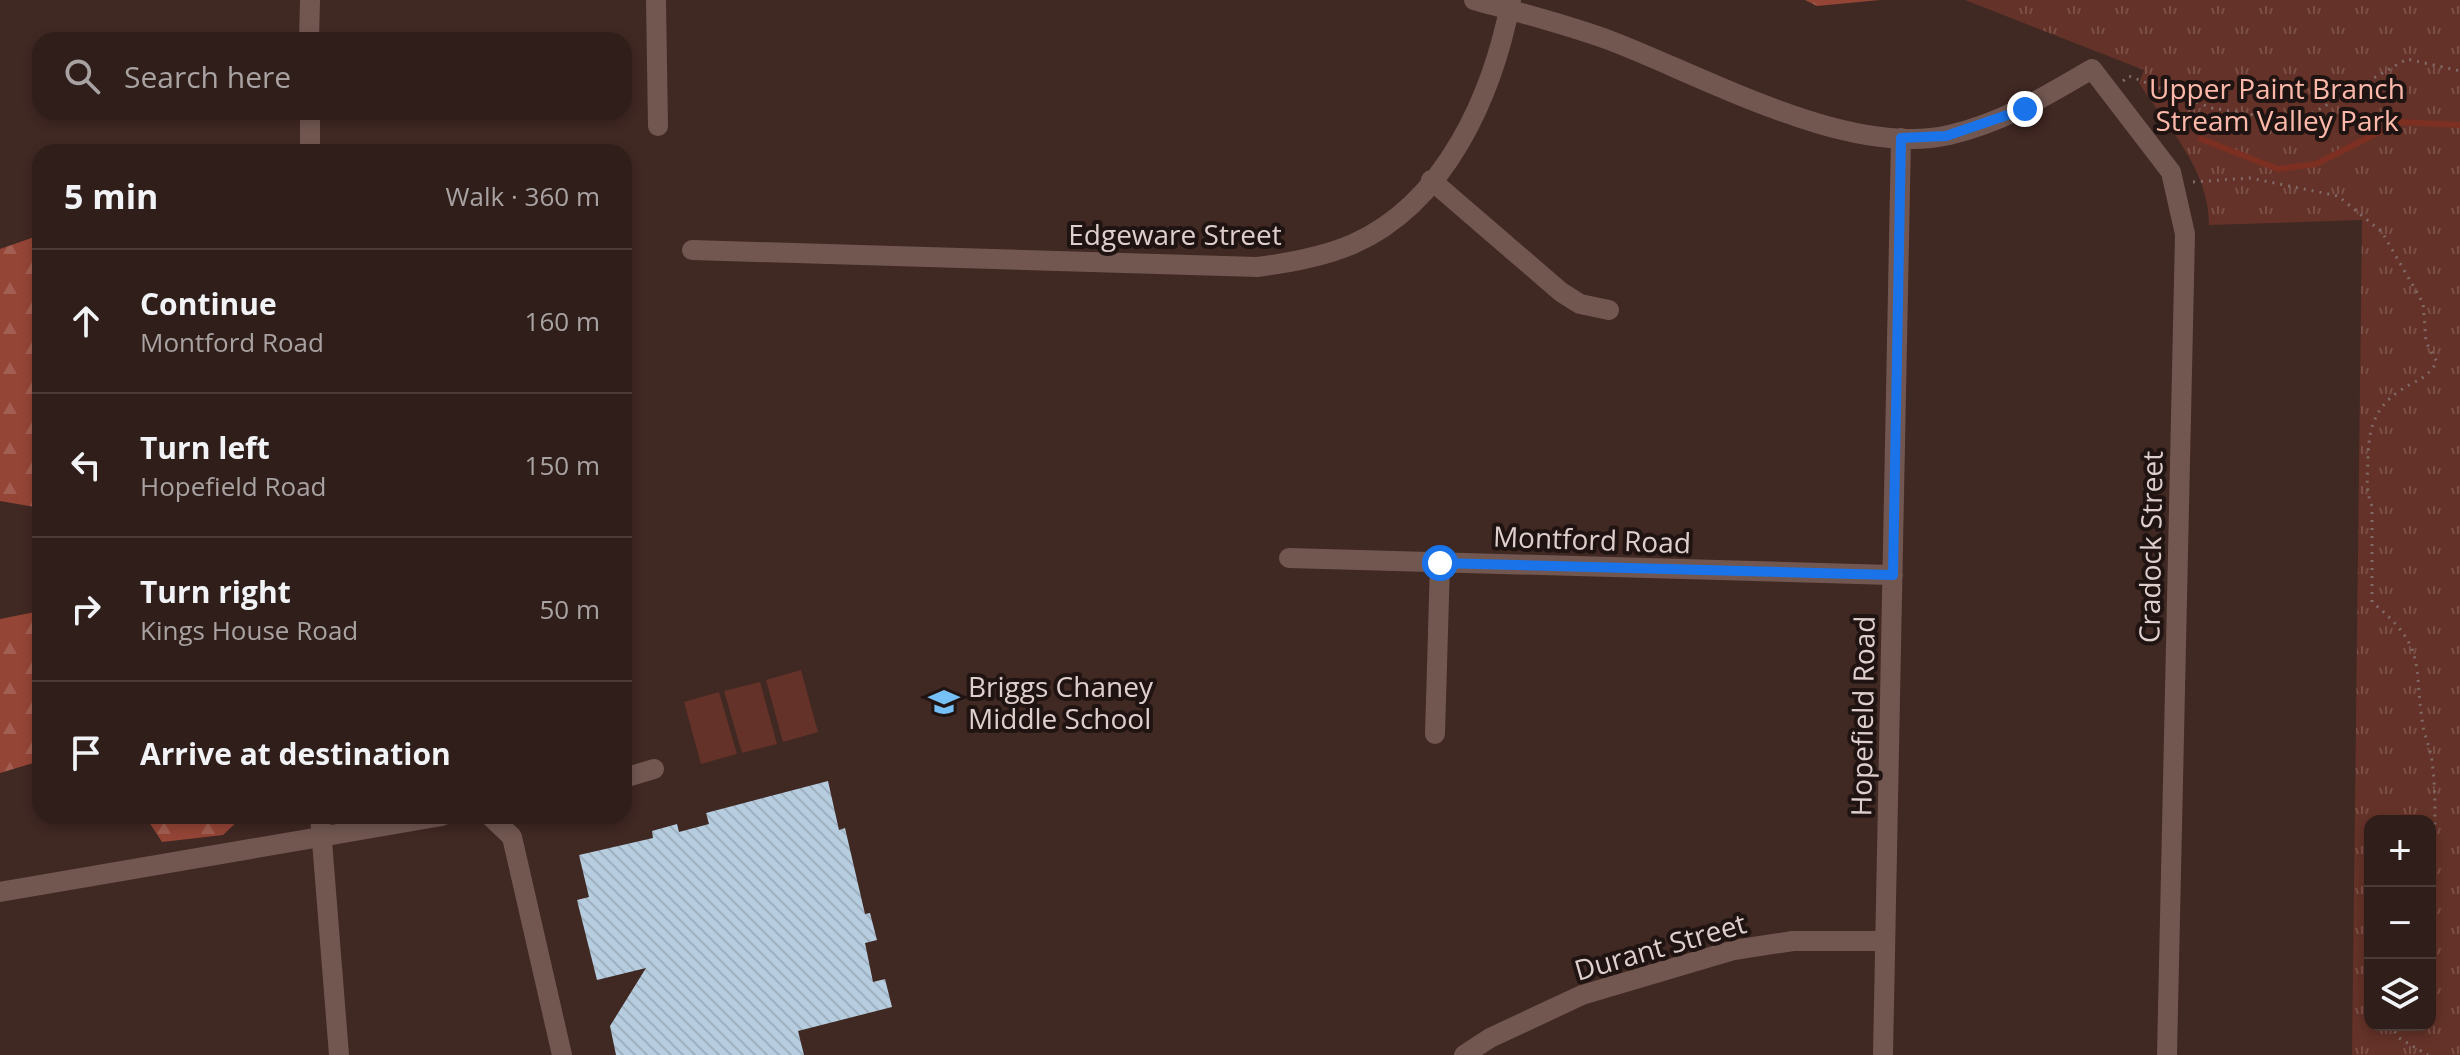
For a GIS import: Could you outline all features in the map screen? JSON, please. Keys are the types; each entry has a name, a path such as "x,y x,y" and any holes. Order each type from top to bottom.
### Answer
{"street":[{"path":"309,32 310,0"},
{"path":"656,0 658,126"},
{"path":"1474,0 1510,5 1610,41 1814,123 1858,135 1901,138"},
{"name":"Edgeware Street","path":"692,250 1257,267 1296,261 1354,243 1406,209 1454,155 1482,102 1510,5"},
{"name":"Cradock Street","path":"1901,138 1946,136 1983,125 2025,109 2092,69 2171,172 2185,234 2167,1055"},
{"path":"310,120 310,144"},
{"name":"Hopefield Road","path":"1883,1055 1901,138"},
{"path":"1431,180 1561,292 1580,304 1609,310"},
{"name":"Montford Road","path":"1289,558 1893,575"},
{"path":"1435,734 1440,563"},
{"path":"632,776 654,769"},
{"path":"321,824 339,1055"},
{"path":"0,892 230,850 399,824"},
{"path":"501,824 512,837 562,1055"},
{"name":"Durant Street","path":"1464,1055 1490,1038 1582,995 1734,950 1793,941 1885,941"}],"path":[{"path":"2111,94 2129,76 2212,108 2297,122 2407,59 2460,71"},
{"path":"2175,186 2250,178 2338,196 2382,232 2423,303 2426,342 2437,362 2426,378 2398,392 2376,413 2367,439 2367,494 2372,506 2372,602 2408,638 2418,660 2423,726 2432,760 2435,815"},
{"path":"2394,1031 2399,1038 2428,1055"}],"green space":[{"path":"1805,0 1880,0 1817,6"},
{"name":"Upper Paint Branch Stream Valley Park","path":"1965,0 2460,0 2460,1055 2352,1055 2362,220 2209,225 2207,205 2194,167 2139,83 2144,70"},
{"path":"32,238 32,506 0,501 0,249"},
{"path":"32,613 32,763 0,773 0,619"},
{"path":"801,670 818,732 783,742 766,680"},
{"path":"760,682 777,744 742,753 724,691"},
{"path":"719,692 737,754 701,764 684,702"},
{"path":"150,824 235,824 223,835 162,842"}],"building":[{"path":"828,781 839,830 845,828 865,914 870,913 877,940 865,943 873,982 885,979 892,1007 798,1031 804,1055 616,1055 610,1026 646,968 597,980 577,900 589,897 579,855 653,838 652,831 677,824 679,832 709,824 706,813"}],"waterway":[{"path":"2201,139 2278,169 2316,164 2399,122 2460,125"}],"place":[{"name":"Briggs Chaney Middle School","path":"944,702"}],"route":[{"path":"1440,563 1893,575 1901,138 1946,136 2025,109"}]}
